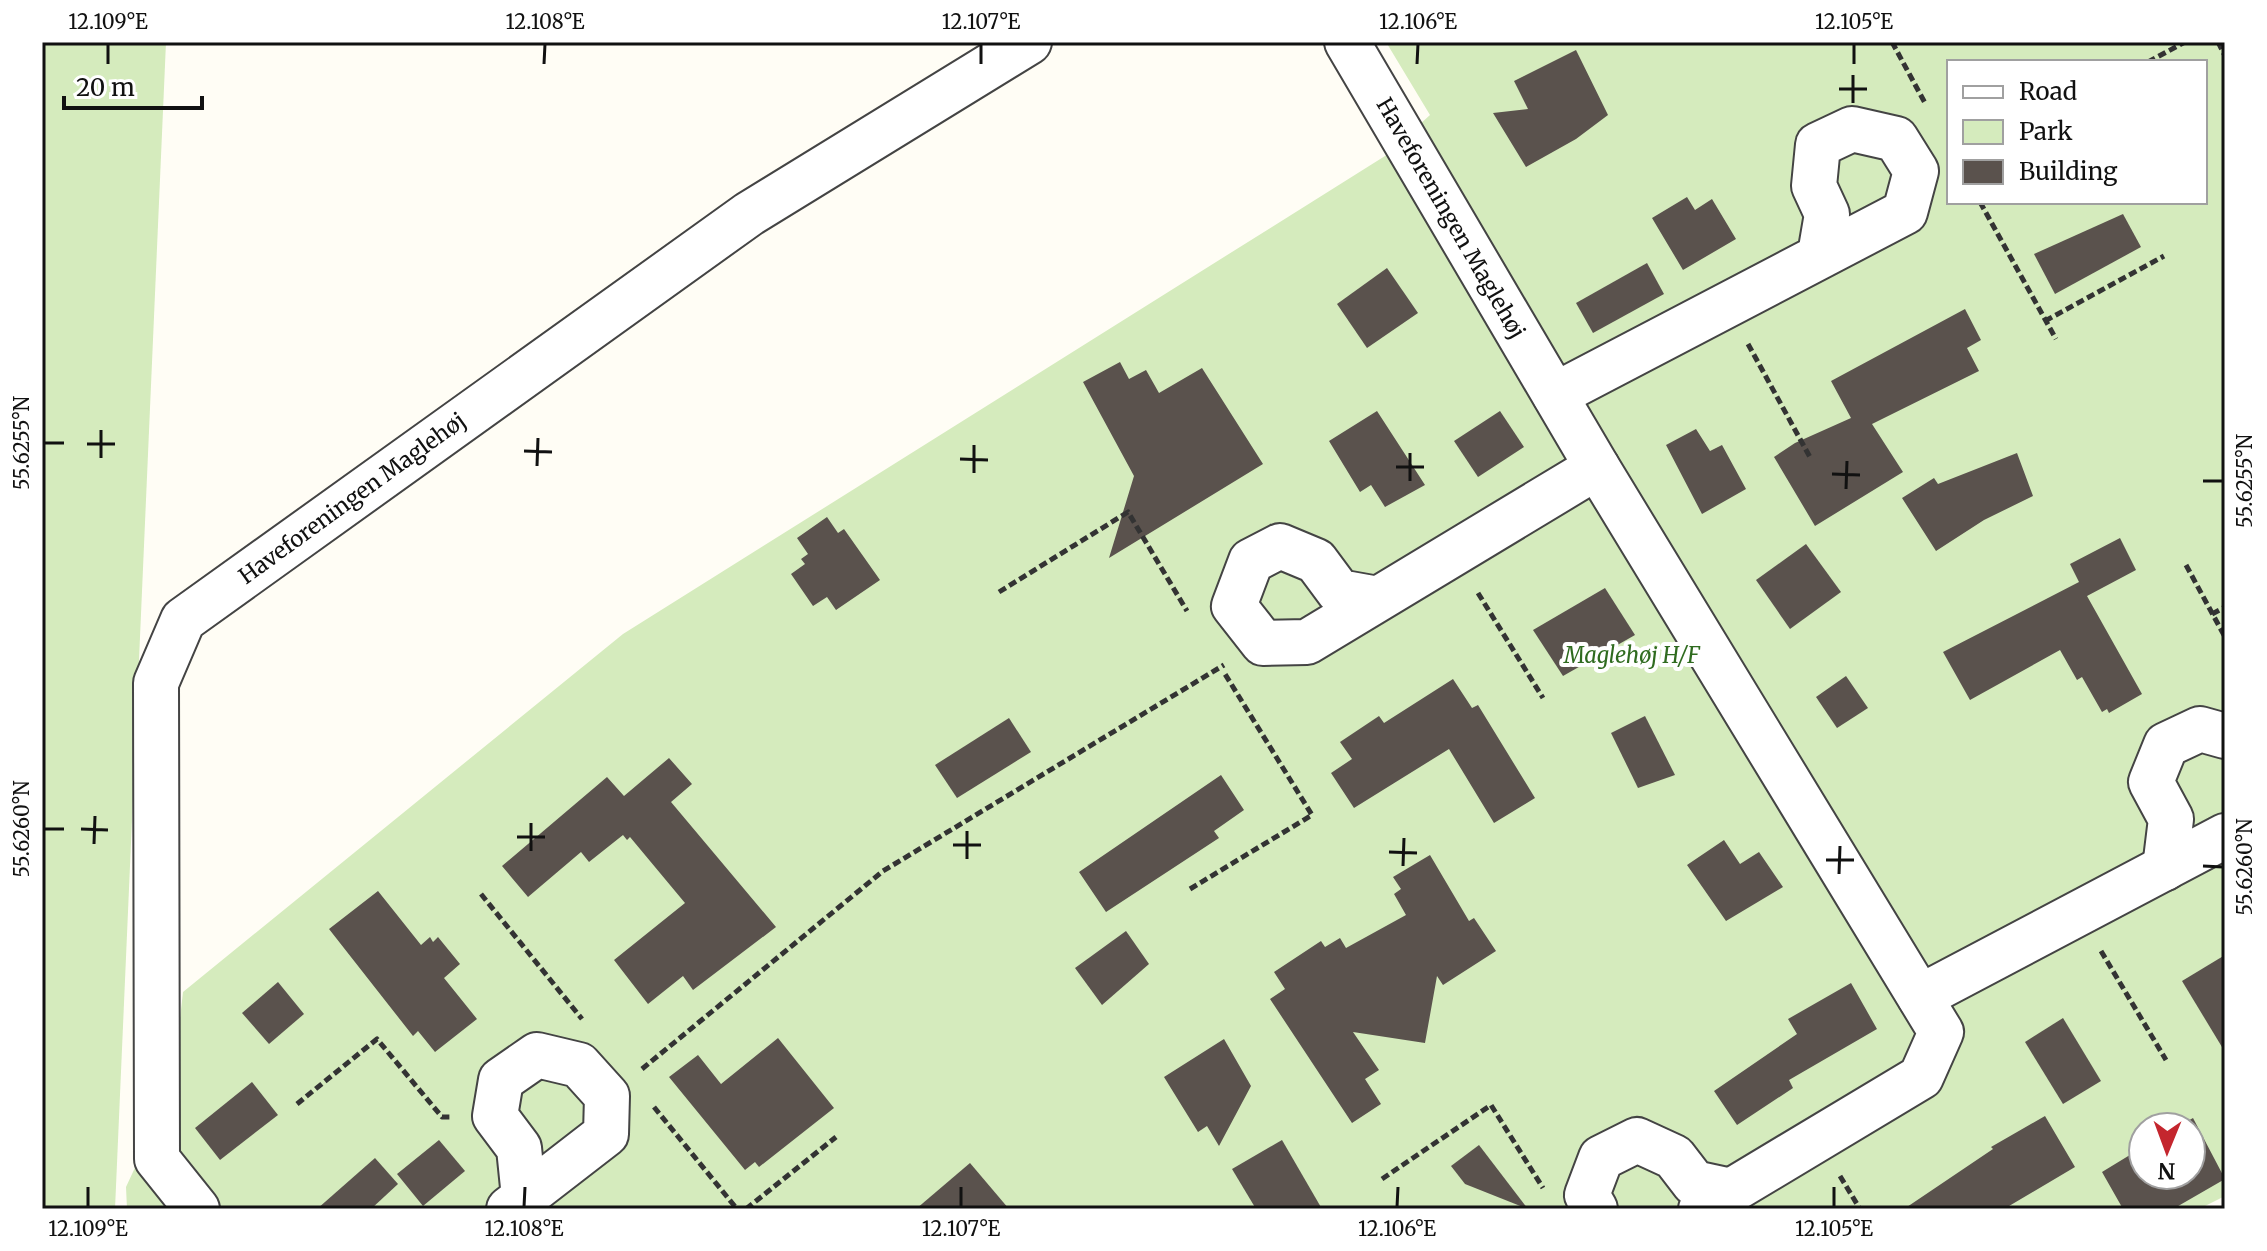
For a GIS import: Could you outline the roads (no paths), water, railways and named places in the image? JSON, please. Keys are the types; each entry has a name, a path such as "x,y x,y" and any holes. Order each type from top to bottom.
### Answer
{"street":[{"name":"Haveforeningen Maglehøj","path":"197,1209 157,1159 156,683 183,620 749,214 1029,42"},
{"name":"Haveforeningen Maglehøj","path":"1347,42 1597,467 1941,1032 1921,1077 1716,1200 1694,1183 1674,1157 1637,1140 1601,1158 1587,1195 1595,1209"},
{"path":"1555,395 1820,255"},
{"path":"1378,599 1339,592 1316,561 1280,546 1251,561 1234,606 1263,643 1307,642 1597,467"},
{"path":"2165,868 2171,819 2151,782 2166,745 2200,729 2225,736"},
{"path":"1920,997 2225,836"},
{"path":"537,1055 579,1065 607,1096 606,1134 516,1203 519,1148 495,1116 501,1080 537,1055"}],"park label":[{"name":"Maglehøj H/F","path":"1632,655"}]}
